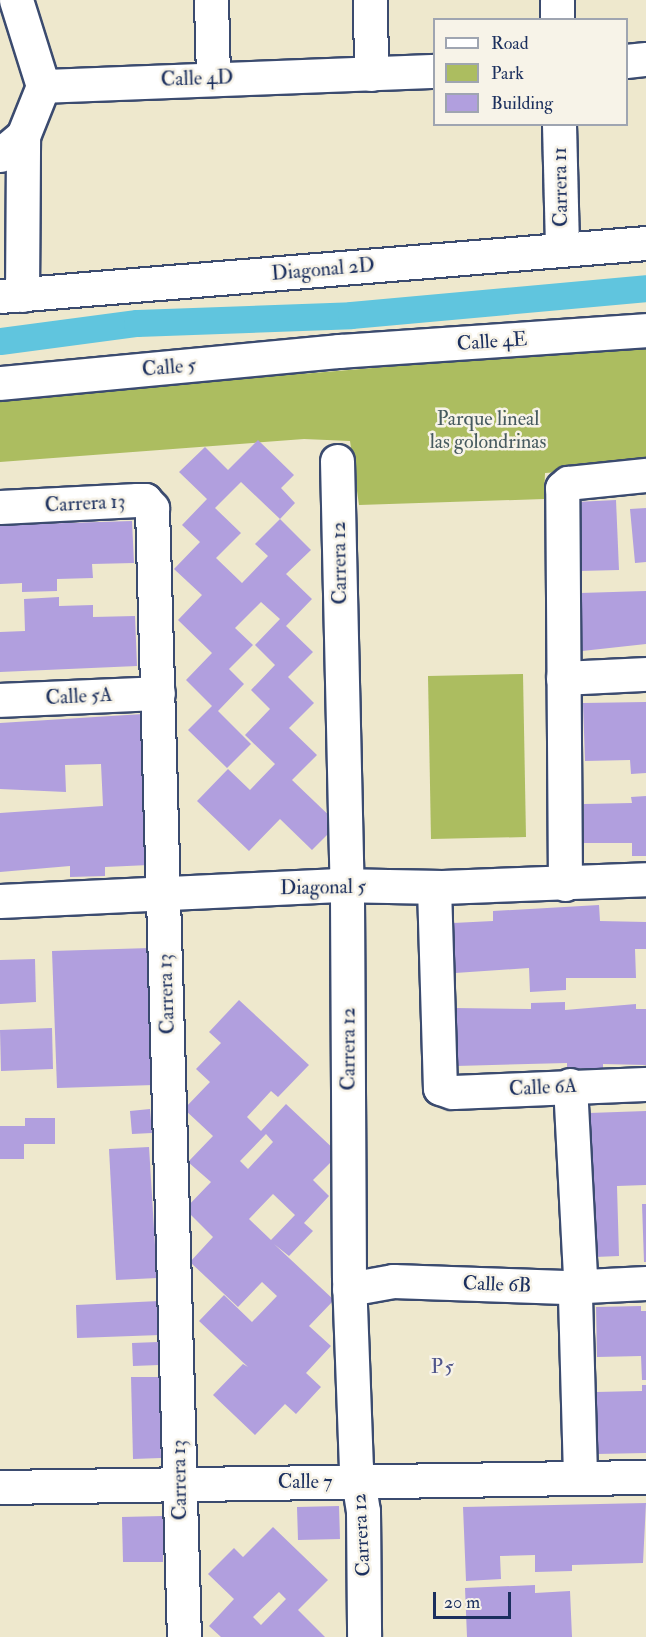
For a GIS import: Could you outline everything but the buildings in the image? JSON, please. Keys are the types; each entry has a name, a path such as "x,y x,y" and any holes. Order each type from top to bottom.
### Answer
{"street":[{"path":"11,296 12,146 43,86 16,0"},
{"path":"211,0 213,76"},
{"path":"370,0 372,74"},
{"path":"557,0 557,18"},
{"path":"628,61 646,59"},
{"name":"Calle 4D","path":"43,86 213,76 433,71"},
{"name":"Carrera 11","path":"559,126 562,249"},
{"name":"Diagonal 2D","path":"11,296 646,243"},
{"name":"Calle 4E","path":"353,351 646,330"},
{"name":"Calle 5","path":"0,383 353,351"},
{"name":"Carrera 12","path":"337,461 347,885 349,1289 358,1481 363,1511 364,1637"},
{"path":"565,884 560,523 563,486 646,475"},
{"name":"Carrera 13","path":"0,507 138,500 150,503 165,893 184,1637"},
{"path":"563,678 646,674"},
{"name":"Calle 5A","path":"0,700 158,693"},
{"name":"Diagonal 5","path":"0,901 347,885 434,887 565,884 646,879"},
{"name":"Calle 6A","path":"434,887 440,1088 452,1092 570,1085 646,1084"},
{"path":"570,1085 580,1274 576,1286 580,1478"},
{"name":"Calle 6B","path":"349,1289 393,1281 576,1286 646,1283"},
{"name":"Calle 7","path":"0,1487 646,1477"}],"green space":[{"name":"Parque lineal las golondrinas","path":"646,345 646,466 545,473 544,499 359,505 350,441 304,439 0,462 0,382 153,368 301,374"},
{"path":"523,674 526,837 431,839 428,676"}],"waterway":[{"path":"0,341 137,323 351,315 646,288"}],"district":[{"name":"P5","path":"443,1367"}]}
